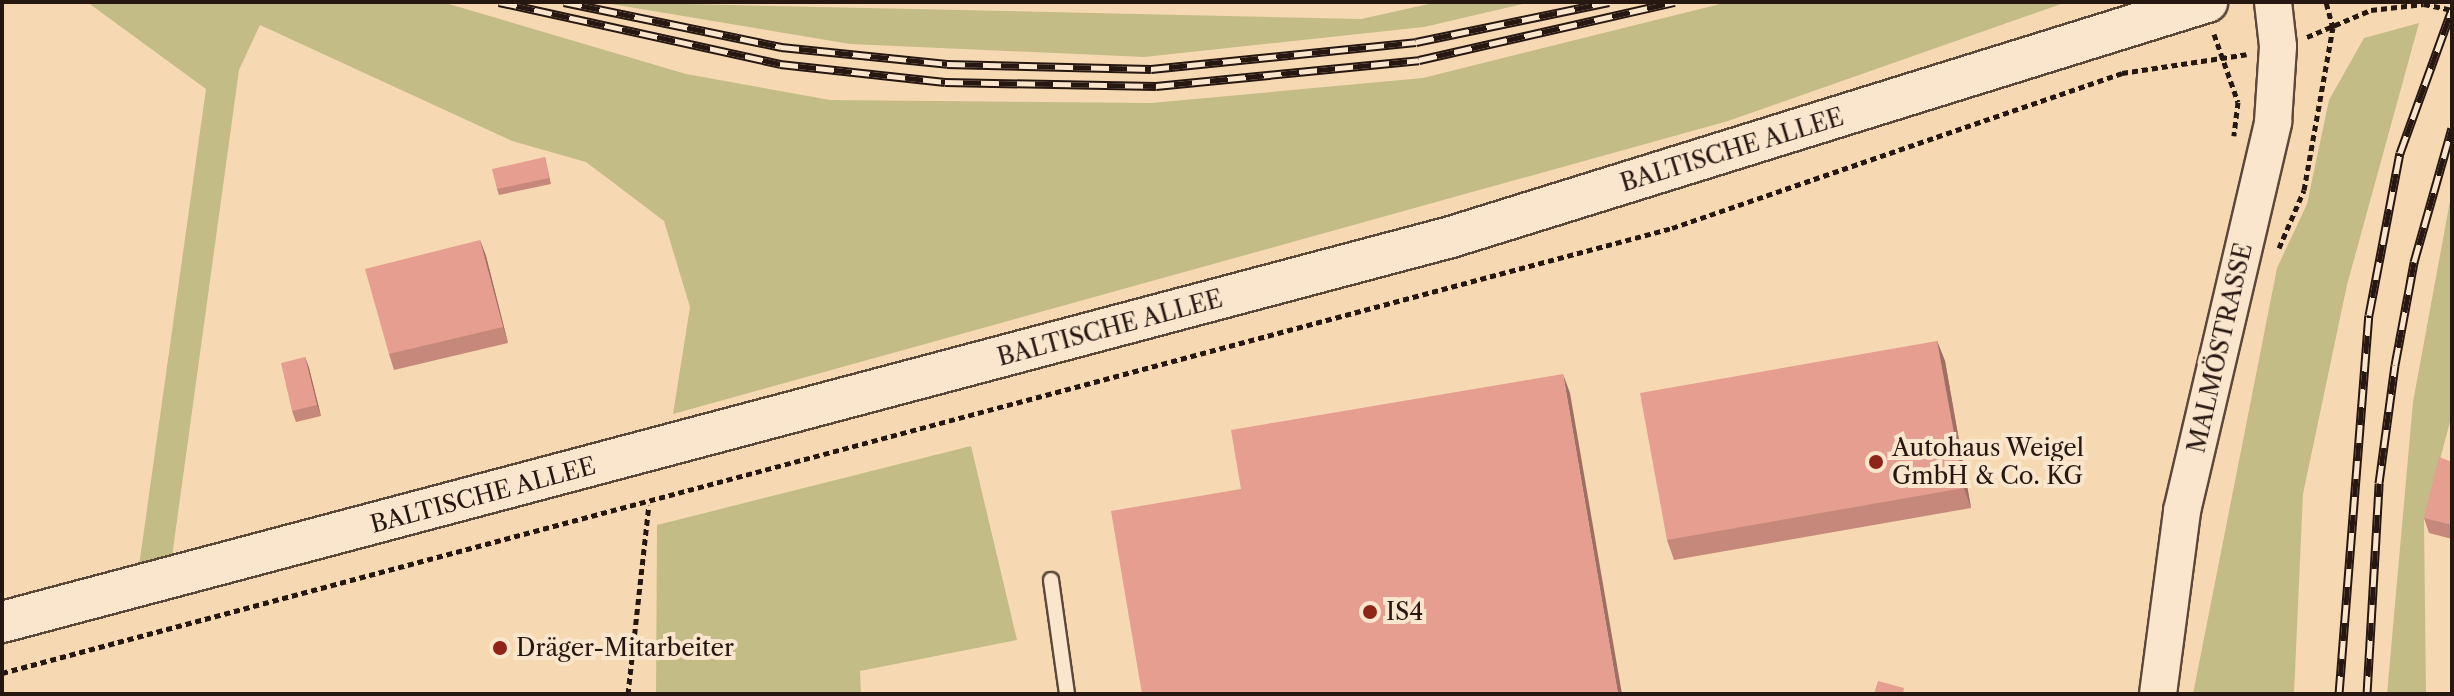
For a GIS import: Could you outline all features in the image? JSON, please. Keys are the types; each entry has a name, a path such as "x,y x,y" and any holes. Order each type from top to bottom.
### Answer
{"main road":[{"name":"BALTISCHE ALLEE","path":"2,622 1451,237 2207,2"}],"street":[{"name":"MALMÖSTRASSE","path":"2158,694 2182,511 2273,122 2273,2"}],"lane":[{"path":"1051,580 1067,694"}],"path":[{"path":"2271,264 2304,190 2333,28 2326,2"},
{"path":"2333,28 2371,10 2424,4 2452,10"},
{"path":"2,673 649,505 1672,228 2122,73 2222,61"},
{"path":"628,694 649,505"}],"shaded area":[{"path":"87,2 442,2 686,74 830,100 1151,103 1423,78 1728,2 2067,2 1728,121 673,414 690,307 664,221 586,162 512,141 260,25 239,70 172,557 139,566 206,89"},
{"path":"599,2 1361,19 1438,2 1531,2 1424,27 1144,57 850,44"},
{"path":"2419,23 2347,285 2303,494 2294,694 2193,694 2277,268 2307,204 2329,100 2364,38"},
{"path":"2452,190 2452,414 2424,520 2426,694 2387,694 2413,402"},
{"path":"971,446 1017,640 860,671 861,694 656,694 657,525"}],"building":[{"path":"545,157 549,178 497,189 492,169"},
{"path":"480,240 503,327 389,354 365,269"},
{"path":"1937,341 1964,488 1667,540 1640,393"},
{"path":"305,357 317,405 292,411 281,363"},
{"name":"IS4","path":"1563,374 1618,694 1142,694 1111,511 1241,489 1231,430"},
{"path":"2439,457 2452,462 2452,525 2424,518"},
{"path":"1878,681 1904,688 1903,694 1874,694"}],"railway":[{"path":"499,2 780,64 945,82 1156,86 1419,60 1675,2"},
{"path":"564,2 781,47 947,64 1151,69 1416,42 1609,2"},
{"path":"2339,694 2369,315 2400,153 2452,9"},
{"path":"2367,694 2379,483 2395,365 2414,262 2452,128"}],"place":[{"name":"Autohaus Weigel GmbH & Co. KG","path":"1876,462"},
{"name":"IS4","path":"1370,612"},
{"name":"Dräger-Mitarbeiter","path":"500,648"}]}
